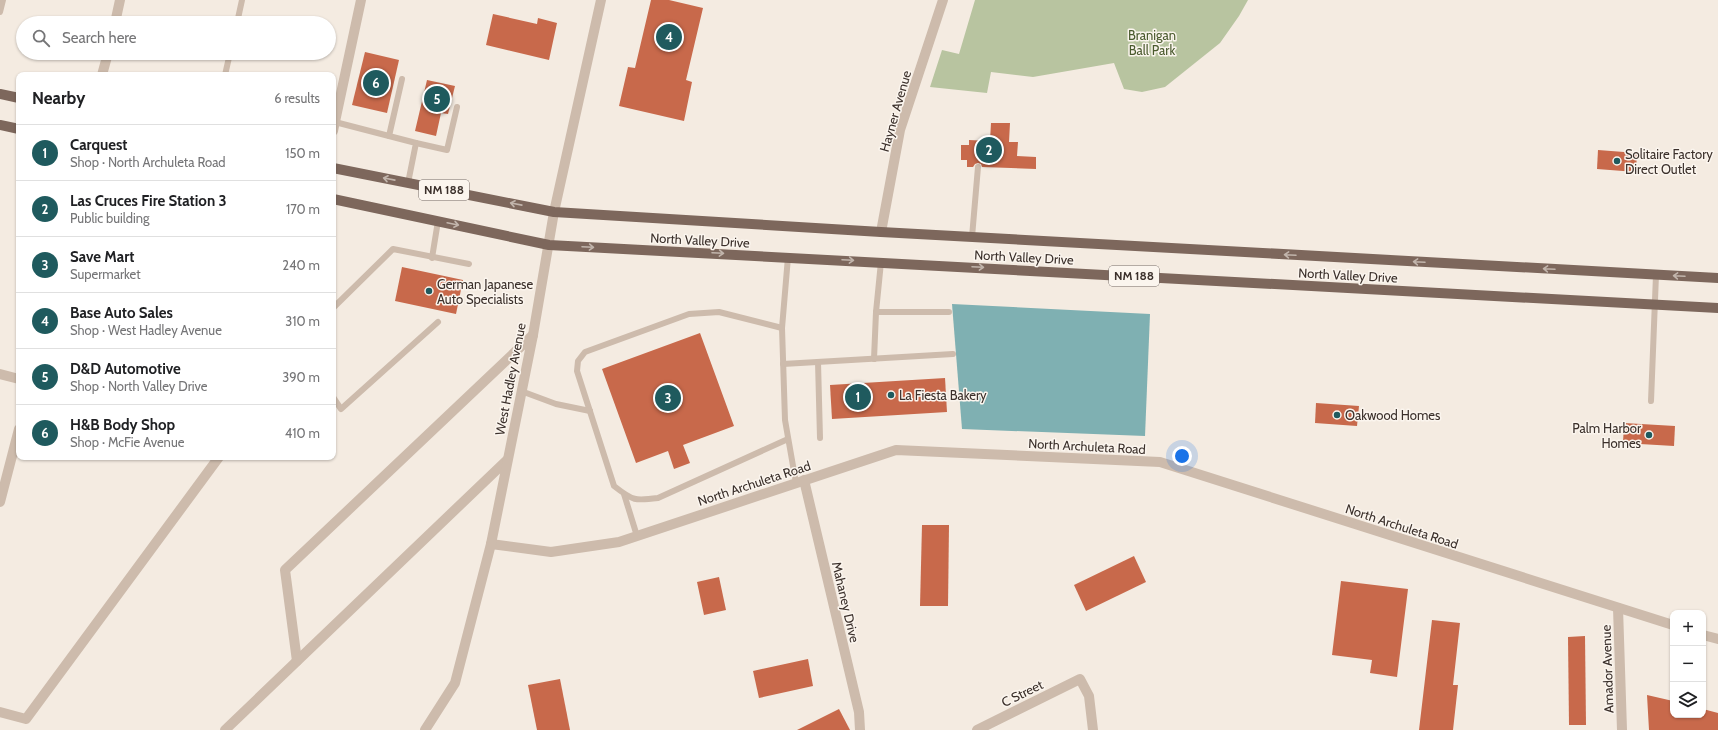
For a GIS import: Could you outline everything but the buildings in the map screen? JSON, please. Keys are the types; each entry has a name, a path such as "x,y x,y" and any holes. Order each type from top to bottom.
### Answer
{"main road":[{"path":"0,94 16,97"},
{"path":"0,125 16,128"},
{"name":"North Valley Drive","path":"336,169 554,212 972,238 1718,278"},
{"name":"North Valley Drive","path":"336,200 549,245 1718,308"}],"street":[{"path":"117,16 120,0"},
{"path":"336,118 361,0"},
{"name":"West Hadley Avenue","path":"424,730 455,683 490,544 532,335 554,212 601,0"},
{"name":"Hayner Avenue","path":"881,232 900,130 943,0"},
{"path":"103,72 106,60"},
{"path":"297,661 285,570 532,335"},
{"path":"0,374 16,378"},
{"path":"0,502 16,441"},
{"name":"North Archuleta Road","path":"490,544 551,552 619,542 896,450 1160,462 1670,624"},
{"path":"0,712 26,719 217,460"},
{"path":"225,730 507,460"},
{"name":"Mahaney Drive","path":"800,482 858,712 860,730"},
{"name":"Amador Avenue","path":"1618,608 1622,730"},
{"path":"1706,636 1718,639"},
{"name":"C Street","path":"976,730 1080,679 1089,696 1093,730"}],"lane":[{"path":"0,12 3,0"},
{"path":"239,16 242,0"},
{"path":"226,72 228,60"},
{"path":"389,136 402,80"},
{"path":"336,127 389,136 447,150 457,107"},
{"path":"408,183 416,143"},
{"path":"972,238 978,167"},
{"path":"432,258 438,221"},
{"path":"336,305 393,249 432,258 469,264"},
{"path":"788,257 782,328 785,420 788,439 800,482"},
{"path":"874,359 876,312 881,262"},
{"path":"1651,401 1656,275"},
{"path":"782,328 719,312 690,314 585,352 578,361 577,371 614,486 624,494 638,501 658,498 788,439"},
{"path":"876,312 949,312"},
{"path":"336,402 341,409 438,322"},
{"path":"783,364 953,354"},
{"path":"818,362 820,438"},
{"path":"521,391 556,404 590,411"},
{"path":"624,494 637,536"}],"green space":[{"name":"Branigan Ball Park","path":"975,0 1248,0 1220,43 1165,87 1142,92 1124,89 1114,63 1033,77 991,72 987,93 930,87 942,50 959,54"}],"water":[{"path":"952,304 1150,314 1145,436 962,429"}],"place":[{"name":"Base Auto Sales","path":"669,37"},
{"name":"H&B Body Shop","path":"376,83"},
{"name":"D&D Automotive","path":"437,99"},
{"name":"Las Cruces Fire Station 3","path":"989,150"},
{"name":"Solitaire Factory Direct Outlet","path":"1617,161"},
{"name":"German Japanese Auto Specialists","path":"429,291"},
{"name":"La Fiesta Bakery","path":"891,395"},
{"name":"Carquest","path":"858,397"},
{"name":"Save Mart","path":"668,398"},
{"name":"Oakwood Homes","path":"1337,415"},
{"name":"Palm Harbor Homes","path":"1649,435"}]}
